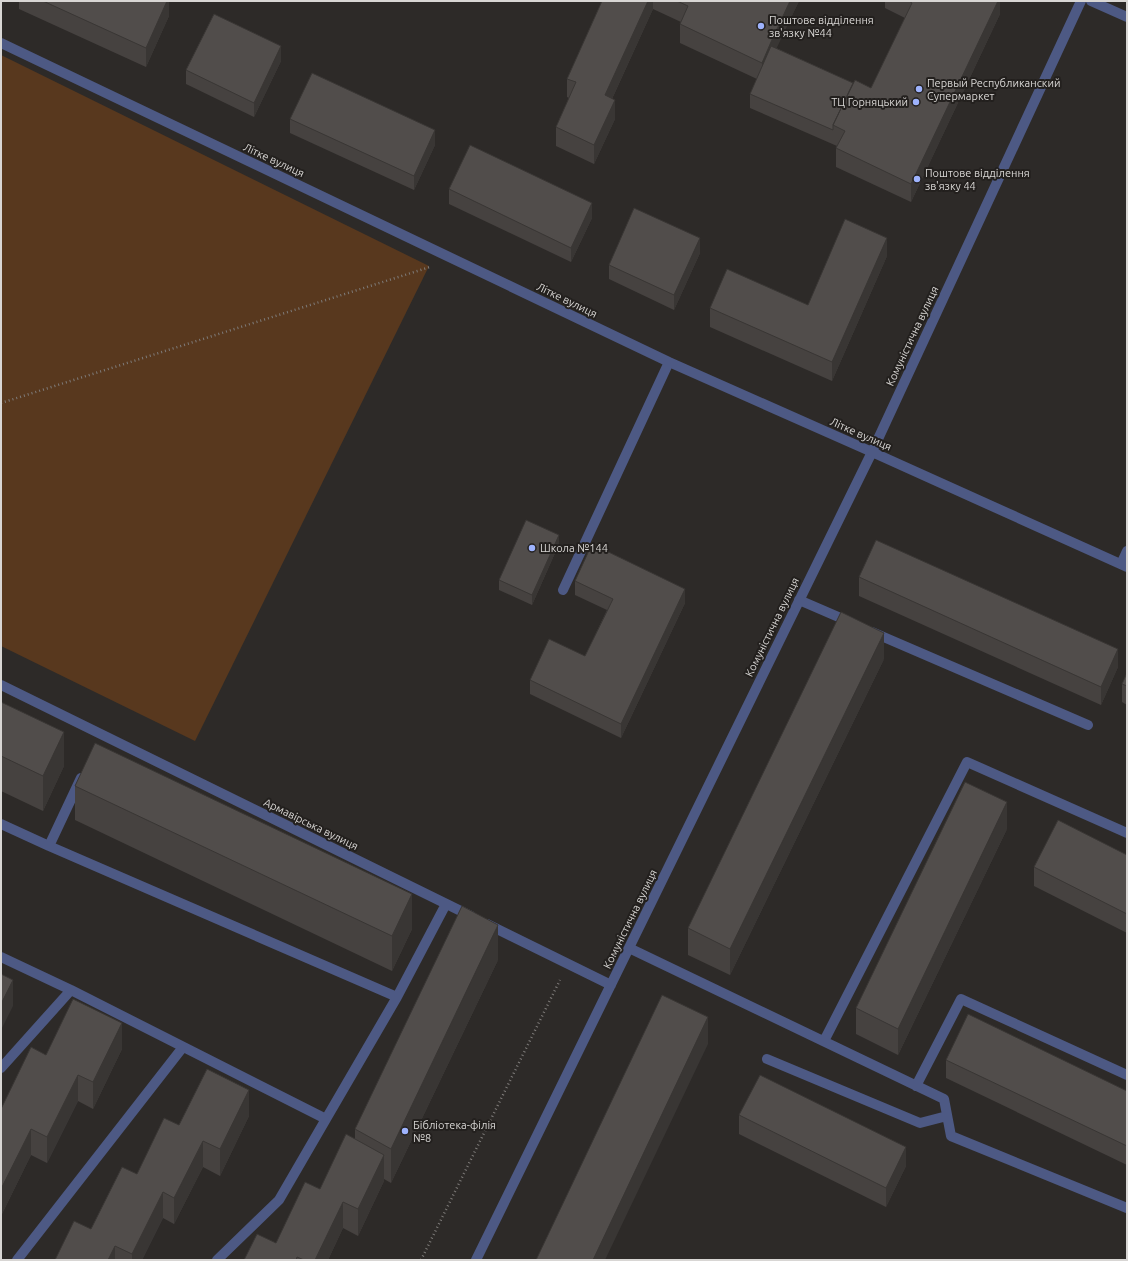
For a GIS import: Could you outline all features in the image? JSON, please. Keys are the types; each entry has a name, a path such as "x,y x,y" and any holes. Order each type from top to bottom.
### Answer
{"street":[{"name":"Комуністична вулиця","path":"476,1260 872,452 1081,1"},
{"path":"1091,1 1127,17"},
{"name":"Літке вулиця","path":"1,44 669,362 1124,566"},
{"path":"563,590 669,362"},
{"path":"1124,566 1127,551"},
{"path":"799,600 1088,725"},
{"name":"Армавірська вулиця","path":"1,684 100,738 611,985"},
{"path":"824,1042 967,762 1127,833"},
{"path":"49,846 85,769"},
{"path":"1,824 397,997"},
{"path":"217,1260 279,1200 397,997 446,904"},
{"path":"629,948 944,1099 951,1136 1127,1208"},
{"path":"1,957 71,990 326,1119"},
{"path":"1,1068 71,990"},
{"path":"916,1086 961,999 1127,1075"},
{"path":"17,1260 183,1047"},
{"path":"767,1059 920,1123 947,1116"}],"path":[{"path":"1,403 454,260"},
{"path":"421,1260 568,964"}],"shaded area":[{"path":"1,55 429,266 195,741 1,646"}],"building":[{"path":"43,1 167,1 146,48"},
{"path":"602,1 648,1 605,95 615,100 594,145 556,127 576,82 567,79"},
{"path":"677,1 790,1 762,63 680,24 688,6"},
{"name":"ТЦ Горняцький","path":"909,1 998,1 911,184 836,148 845,131 833,125 855,80 871,88 912,3"},
{"path":"214,14 281,46 254,103 186,70"},
{"path":"771,46 853,83 833,125 833,130 750,94"},
{"path":"312,73 435,130 414,176 290,119"},
{"path":"470,145 592,203 571,248 449,189"},
{"path":"634,208 700,238 674,295 609,265"},
{"path":"845,219 887,238 832,362 710,308 727,269 808,305"},
{"path":"526,520 559,535 532,595 499,580"},
{"path":"876,540 1118,649 1101,687 859,577"},
{"path":"592,544 685,589 621,724 530,680 549,639 585,656 613,599 575,581"},
{"path":"841,612 884,633 730,949 688,928"},
{"path":"1127,673 1127,686 1122,684"},
{"path":"1,702 64,732 43,776 1,756"},
{"path":"95,743 412,894 392,936 75,786"},
{"path":"965,782 1007,802 898,1029 856,1008"},
{"path":"1058,820 1127,855 1127,914 1034,867"},
{"path":"462,906 498,925 391,1149 355,1129"},
{"path":"1,974 13,980 1,1004"},
{"path":"662,995 708,1017 593,1260 536,1260"},
{"path":"73,999 122,1023 93,1082 78,1075 47,1137 31,1129 1,1189 1,1109 31,1047 46,1055"},
{"path":"968,1014 1127,1091 1127,1146 946,1060"},
{"path":"207,1069 249,1090 220,1149 203,1141 174,1198 163,1192 132,1254 115,1246 108,1260 55,1260 74,1221 91,1229 122,1167 137,1174 164,1118 179,1125"},
{"path":"760,1075 906,1147 886,1188 739,1115"},
{"path":"346,1134 384,1155 358,1209 343,1202 315,1260 304,1260 297,1257 296,1260 244,1260 257,1234 276,1243 305,1182 320,1189"}],"place":[{"name":"Поштове відділення зв'язку №44","path":"761,26"},
{"name":"Первый Республиканский Супермаркет","path":"919,89"},
{"name":"ТЦ Горняцький","path":"916,102"},
{"name":"Поштове відділення зв'язку 44","path":"917,179"},
{"name":"Школа №144","path":"532,548"},
{"name":"Бібліотека-філія №8","path":"405,1131"}]}
